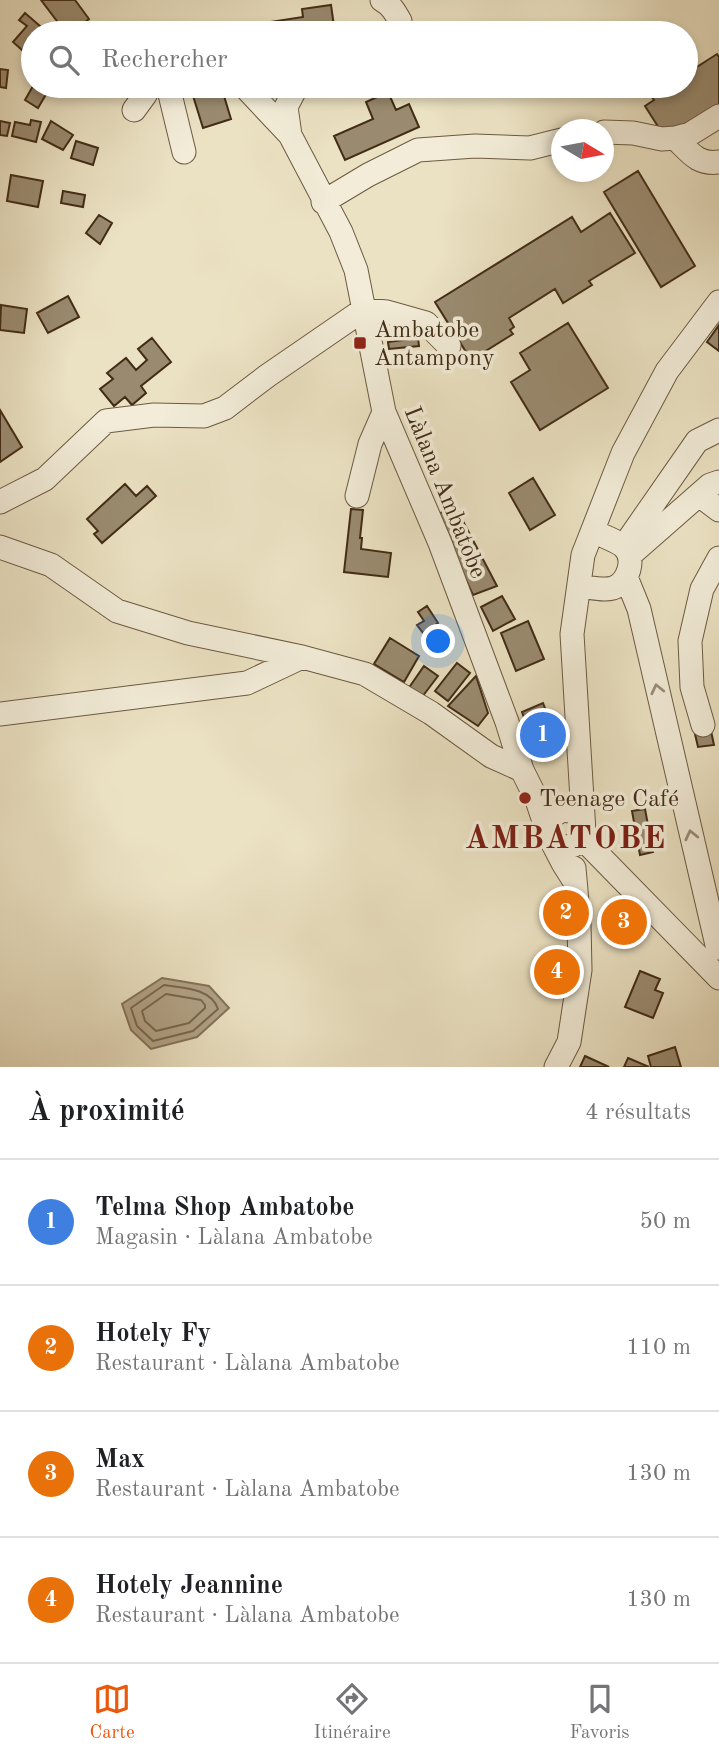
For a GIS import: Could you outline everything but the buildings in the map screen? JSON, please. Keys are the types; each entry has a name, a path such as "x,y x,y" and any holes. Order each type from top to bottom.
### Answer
{"street":[{"path":"382,0 395,11 400,21"},
{"path":"134,110 142,98"},
{"path":"171,98 184,152"},
{"path":"255,98 290,135"},
{"name":"Làlana Ambatobe","path":"291,98 286,107 290,135 341,232 356,270 383,412 440,543 507,722 522,770 562,825 563,863 575,882 580,970 569,1042 556,1067"},
{"path":"614,132 662,139 675,138 690,134 719,116"},
{"path":"675,138 699,161 719,162"},
{"path":"323,202 418,150 475,146 530,148 551,143"},
{"path":"719,302 667,371 622,453 583,555 572,634 584,807 562,825 719,978"},
{"path":"0,502 46,479 106,421 154,415 204,416 225,408 363,310 387,312 426,323 449,346"},
{"path":"357,496 370,444 383,412"},
{"path":"579,586 607,589 623,582 626,559 697,441 719,430"},
{"path":"626,559 710,485 719,482"},
{"path":"699,495 719,510"},
{"path":"593,531 626,559 713,932 719,948"},
{"path":"0,547 51,565 117,611 188,633 302,657 365,674 431,713 491,756 522,770"},
{"path":"703,725 692,687 690,641 702,589 719,558"},
{"path":"0,714 247,682 302,657"}],"water":[{"path":"162,978 209,986 229,1008 197,1037 151,1049 131,1030 122,1004"}],"place":[{"name":"Ambatobe Antampony","path":"360,343"},
{"name":"Telma Shop Ambatobe","path":"543,735"},
{"name":"Teenage Café","path":"525,798"},
{"name":"Hotely Fy","path":"566,913"},
{"name":"Max","path":"624,922"},
{"name":"Hotely Jeannine","path":"557,972"}],"district":[{"name":"AMBATOBE","path":"566,837"}]}
